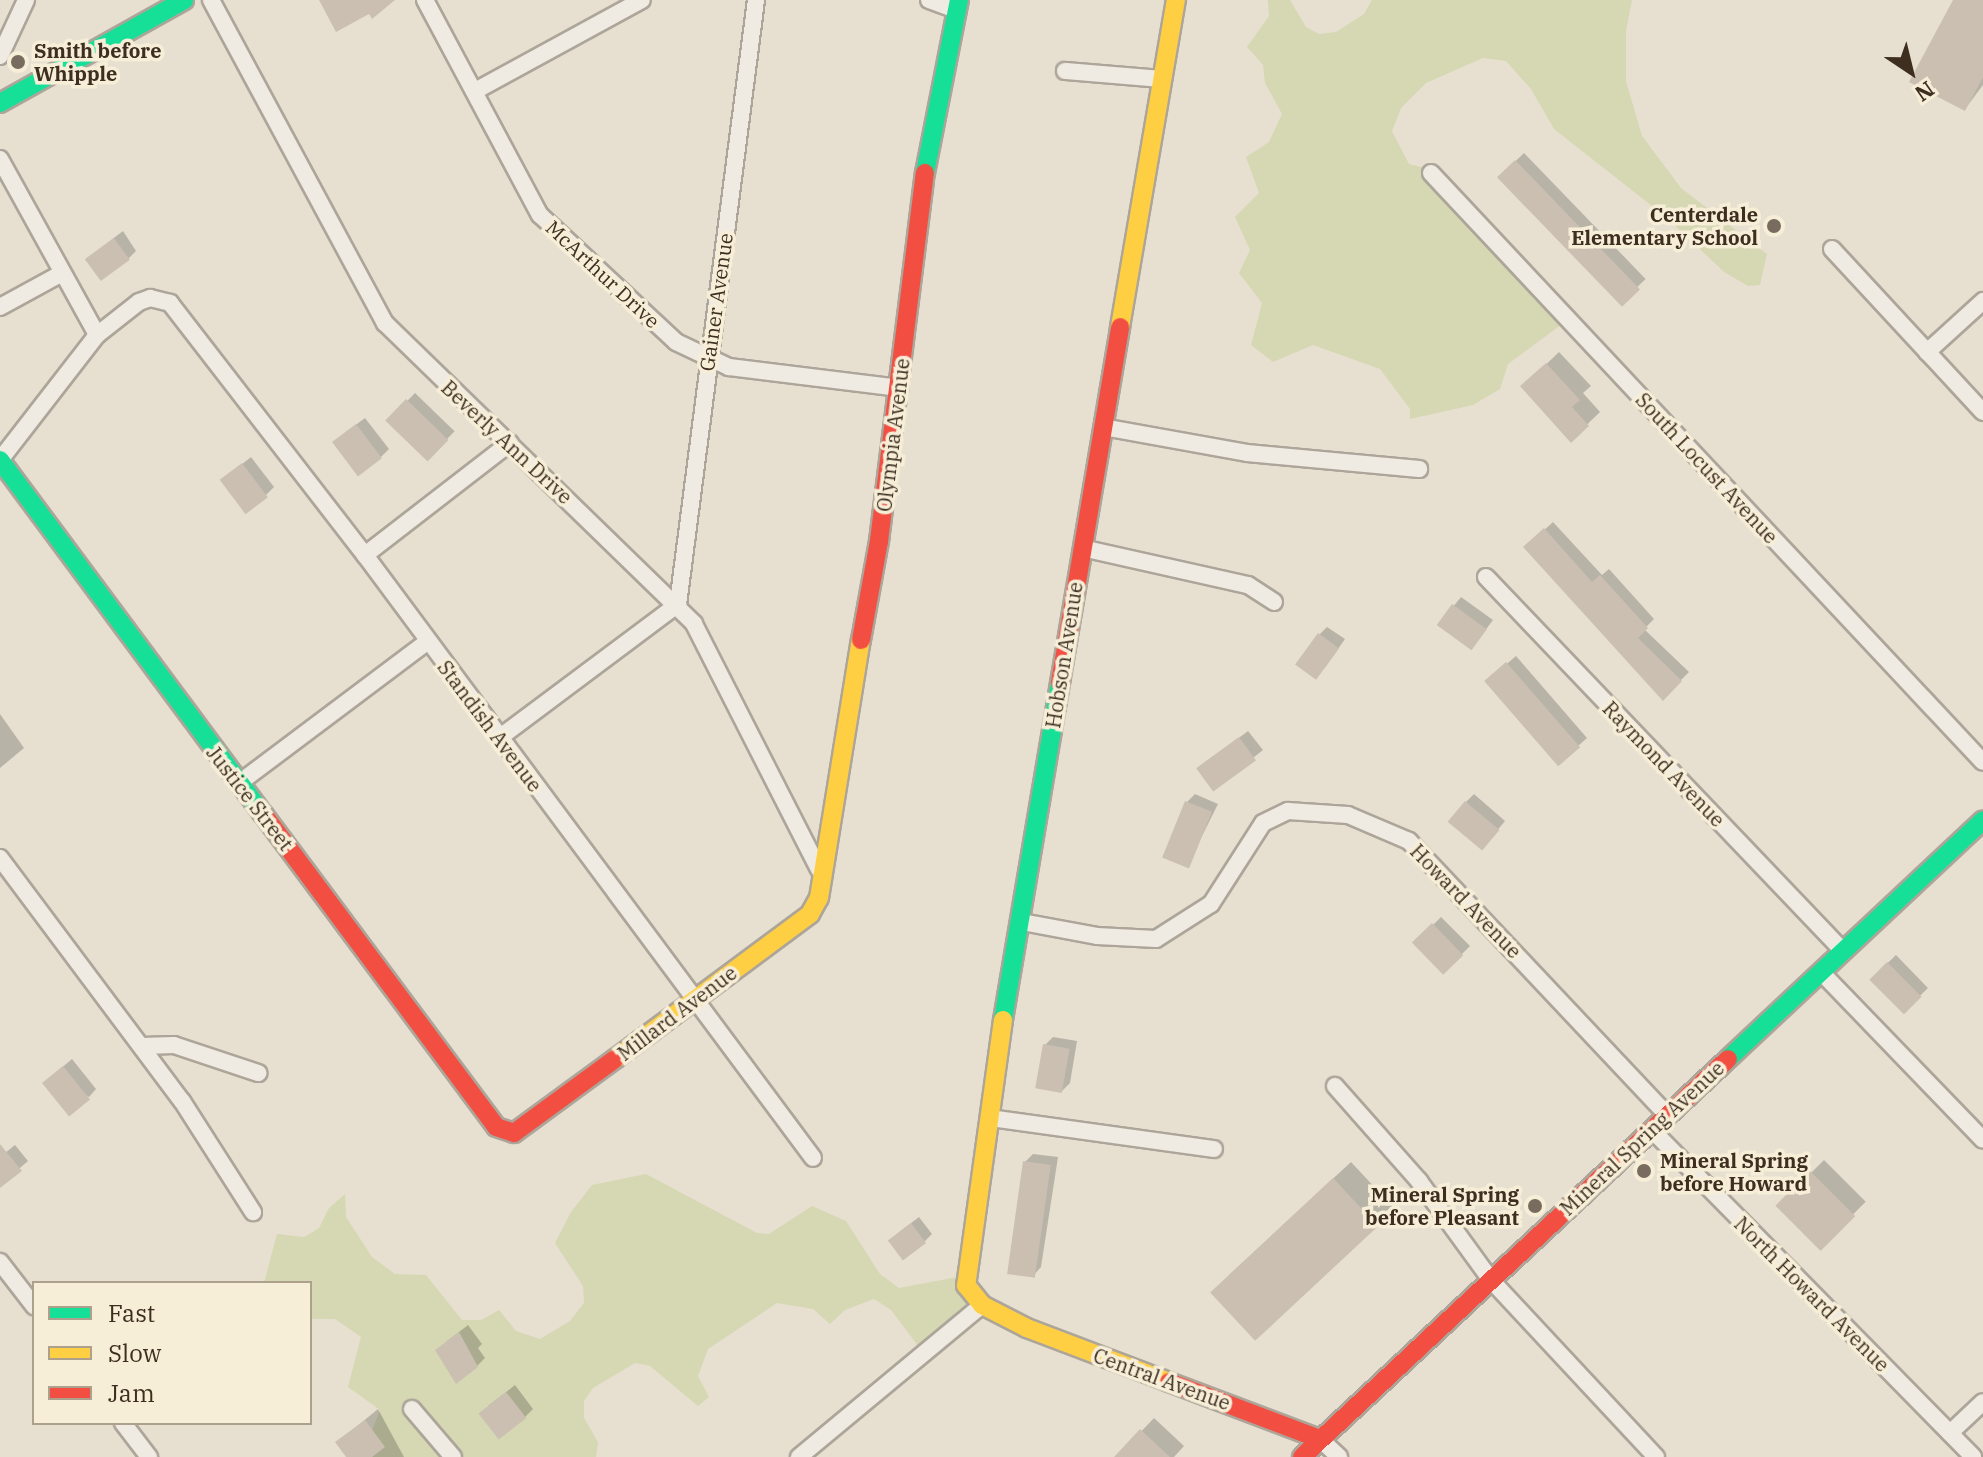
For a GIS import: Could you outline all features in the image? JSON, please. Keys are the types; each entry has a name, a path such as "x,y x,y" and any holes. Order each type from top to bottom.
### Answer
{"street":[{"path":"0,56 26,0"},
{"path":"0,103 184,0"},
{"name":"Beverly Ann Drive","path":"211,0 385,323 678,604 706,640 820,870"},
{"name":"McArthur Drive","path":"425,0 540,215 676,342 729,367 900,388"},
{"path":"475,91 642,0"},
{"name":"Gainer Avenue","path":"678,604 756,0"},
{"path":"929,0 958,5"},
{"name":"Hobson Avenue","path":"982,1305 966,1285 965,1271 1082,548 1176,0"},
{"name":"Olympia Avenue","path":"820,870 879,541 930,132 958,5"},
{"path":"1065,71 1163,79"},
{"path":"0,159 97,335 0,460"},
{"name":"South Locust Avenue","path":"1431,173 1983,762"},
{"path":"1832,249 1983,412"},
{"path":"0,307 62,273"},
{"name":"Standish Avenue","path":"97,335 139,302 160,299 179,314 365,555 813,1158"},
{"path":"1927,352 1983,301"},
{"path":"1103,427 1247,453 1419,469"},
{"path":"365,555 510,443"},
{"name":"Justice Street","path":"0,460 239,783 505,1132"},
{"path":"1082,548 1248,585 1274,602"},
{"name":"Raymond Avenue","path":"1486,577 1843,951"},
{"path":"499,738 678,604"},
{"path":"239,783 427,642"},
{"name":"Howard Avenue","path":"1022,922 1097,936 1156,939 1211,904 1263,823 1288,811 1348,815 1409,841 1668,1116"},
{"name":"Mineral Spring Avenue","path":"1302,1457 1983,820"},
{"path":"0,858 142,1046 253,1212"},
{"name":"Millard Avenue","path":"505,1132 526,1126 810,914 819,898 820,870"},
{"path":"1821,972 1983,1140"},
{"path":"142,1046 174,1045 258,1073"},
{"path":"1335,1086 1419,1181 1491,1280 1656,1457"},
{"path":"990,1118 1214,1149"},
{"name":"North Howard Avenue","path":"1652,1130 1973,1457"},
{"path":"0,1262 32,1303"},
{"path":"799,1457 982,1305"},
{"name":"Central Avenue","path":"982,1305 1027,1328 1320,1439 1339,1457"},
{"path":"1950,1433 1983,1402"},
{"path":"412,1409 453,1457"},
{"path":"125,1425 149,1457"}],"green space":[{"path":"1268,0 1290,0 1306,27 1319,34 1336,32 1364,14 1372,0 1632,0 1626,31 1626,81 1642,136 1681,188 1767,254 1760,285 1748,286 1724,272 1666,217 1554,129 1531,89 1506,61 1483,58 1426,83 1401,108 1392,131 1409,164 1439,171 1569,319 1508,364 1500,389 1473,405 1410,419 1410,409 1380,369 1313,345 1273,362 1251,345 1262,303 1239,273 1250,250 1235,217 1259,193 1246,157 1269,142 1282,114 1265,83 1263,65 1247,47 1269,16"},
{"path":"646,1174 757,1233 769,1234 812,1206 846,1221 880,1274 899,1288 963,1276 980,1302 922,1351 891,1310 874,1299 845,1310 830,1324 813,1309 777,1303 708,1349 698,1376 709,1397 698,1406 650,1366 635,1363 593,1388 584,1401 584,1418 598,1442 596,1457 362,1457 380,1410 348,1387 361,1337 335,1319 312,1319 312,1281 265,1281 277,1234 304,1237 319,1228 329,1208 345,1194 346,1217 372,1257 395,1274 426,1275 462,1320 481,1320 499,1310 516,1331 540,1339 570,1321 584,1303 583,1286 555,1243 571,1212 592,1185"}],"building":[{"path":"319,0 395,0 372,19 369,14 336,32"},
{"path":"1953,0 1983,0 1983,77 1965,111 1909,82"},
{"path":"1515,160 1640,289 1622,307 1497,177"},
{"path":"114,238 130,260 101,281 85,259"},
{"path":"1546,363 1580,400 1572,407 1589,426 1571,443 1520,386"},
{"path":"406,399 448,440 428,462 385,421"},
{"path":"356,424 382,458 358,476 332,442"},
{"path":"242,463 268,497 246,514 220,480"},
{"path":"1544,528 1592,582 1600,575 1648,628 1638,638 1682,681 1663,701 1523,547"},
{"path":"1452,604 1487,629 1472,650 1437,625"},
{"path":"1318,633 1339,648 1316,680 1295,665"},
{"path":"1506,662 1580,747 1558,766 1484,681"},
{"path":"1239,737 1256,760 1213,792 1196,768"},
{"path":"1185,801 1212,812 1189,868 1162,858"},
{"path":"1465,801 1499,830 1482,851 1448,822"},
{"path":"1432,923 1463,955 1443,975 1412,942"},
{"path":"1887,962 1922,997 1904,1014 1869,980"},
{"path":"1043,1044 1070,1049 1062,1093 1035,1088"},
{"path":"63,1066 90,1099 69,1116 42,1083"},
{"path":"0,1144 22,1171 0,1188"},
{"path":"1023,1161 1051,1165 1035,1278 1007,1274"},
{"path":"1810,1171 1855,1216 1821,1251 1775,1206"},
{"path":"1333,1178 1378,1226 1255,1341 1210,1293"},
{"path":"911,1223 926,1243 903,1260 888,1240"},
{"path":"459,1332 478,1367 456,1384 435,1350"},
{"path":"506,1392 526,1418 499,1440 478,1414"},
{"path":"365,1420 385,1447 372,1457 346,1457 335,1442"},
{"path":"1140,1429 1170,1457 1114,1457"}],"traffic: fast":[{"path":"0,103 184,0"},
{"path":"925,173 959,0"},
{"path":"0,460 263,814"},
{"path":"1003,1020 1060,683"},
{"path":"1728,1059 1983,820"}],"traffic: slow":[{"path":"1120,327 1176,0"},
{"path":"615,1059 810,914 819,898 861,640"},
{"path":"1003,1020 966,1285 982,1305 1027,1328 1169,1382"}],"traffic: jam":[{"path":"861,640 879,541 925,173"},
{"path":"1060,683 1120,327"},
{"path":"263,814 496,1127 514,1133 615,1059"},
{"path":"1302,1457 1728,1059"},
{"path":"1169,1382 1320,1439"}],"place":[{"name":"Smith before Whipple","path":"18,62"},
{"name":"Centerdale Elementary School","path":"1774,226"},
{"name":"Mineral Spring before Howard","path":"1644,1171"},
{"name":"Mineral Spring before Pleasant","path":"1535,1206"}]}
